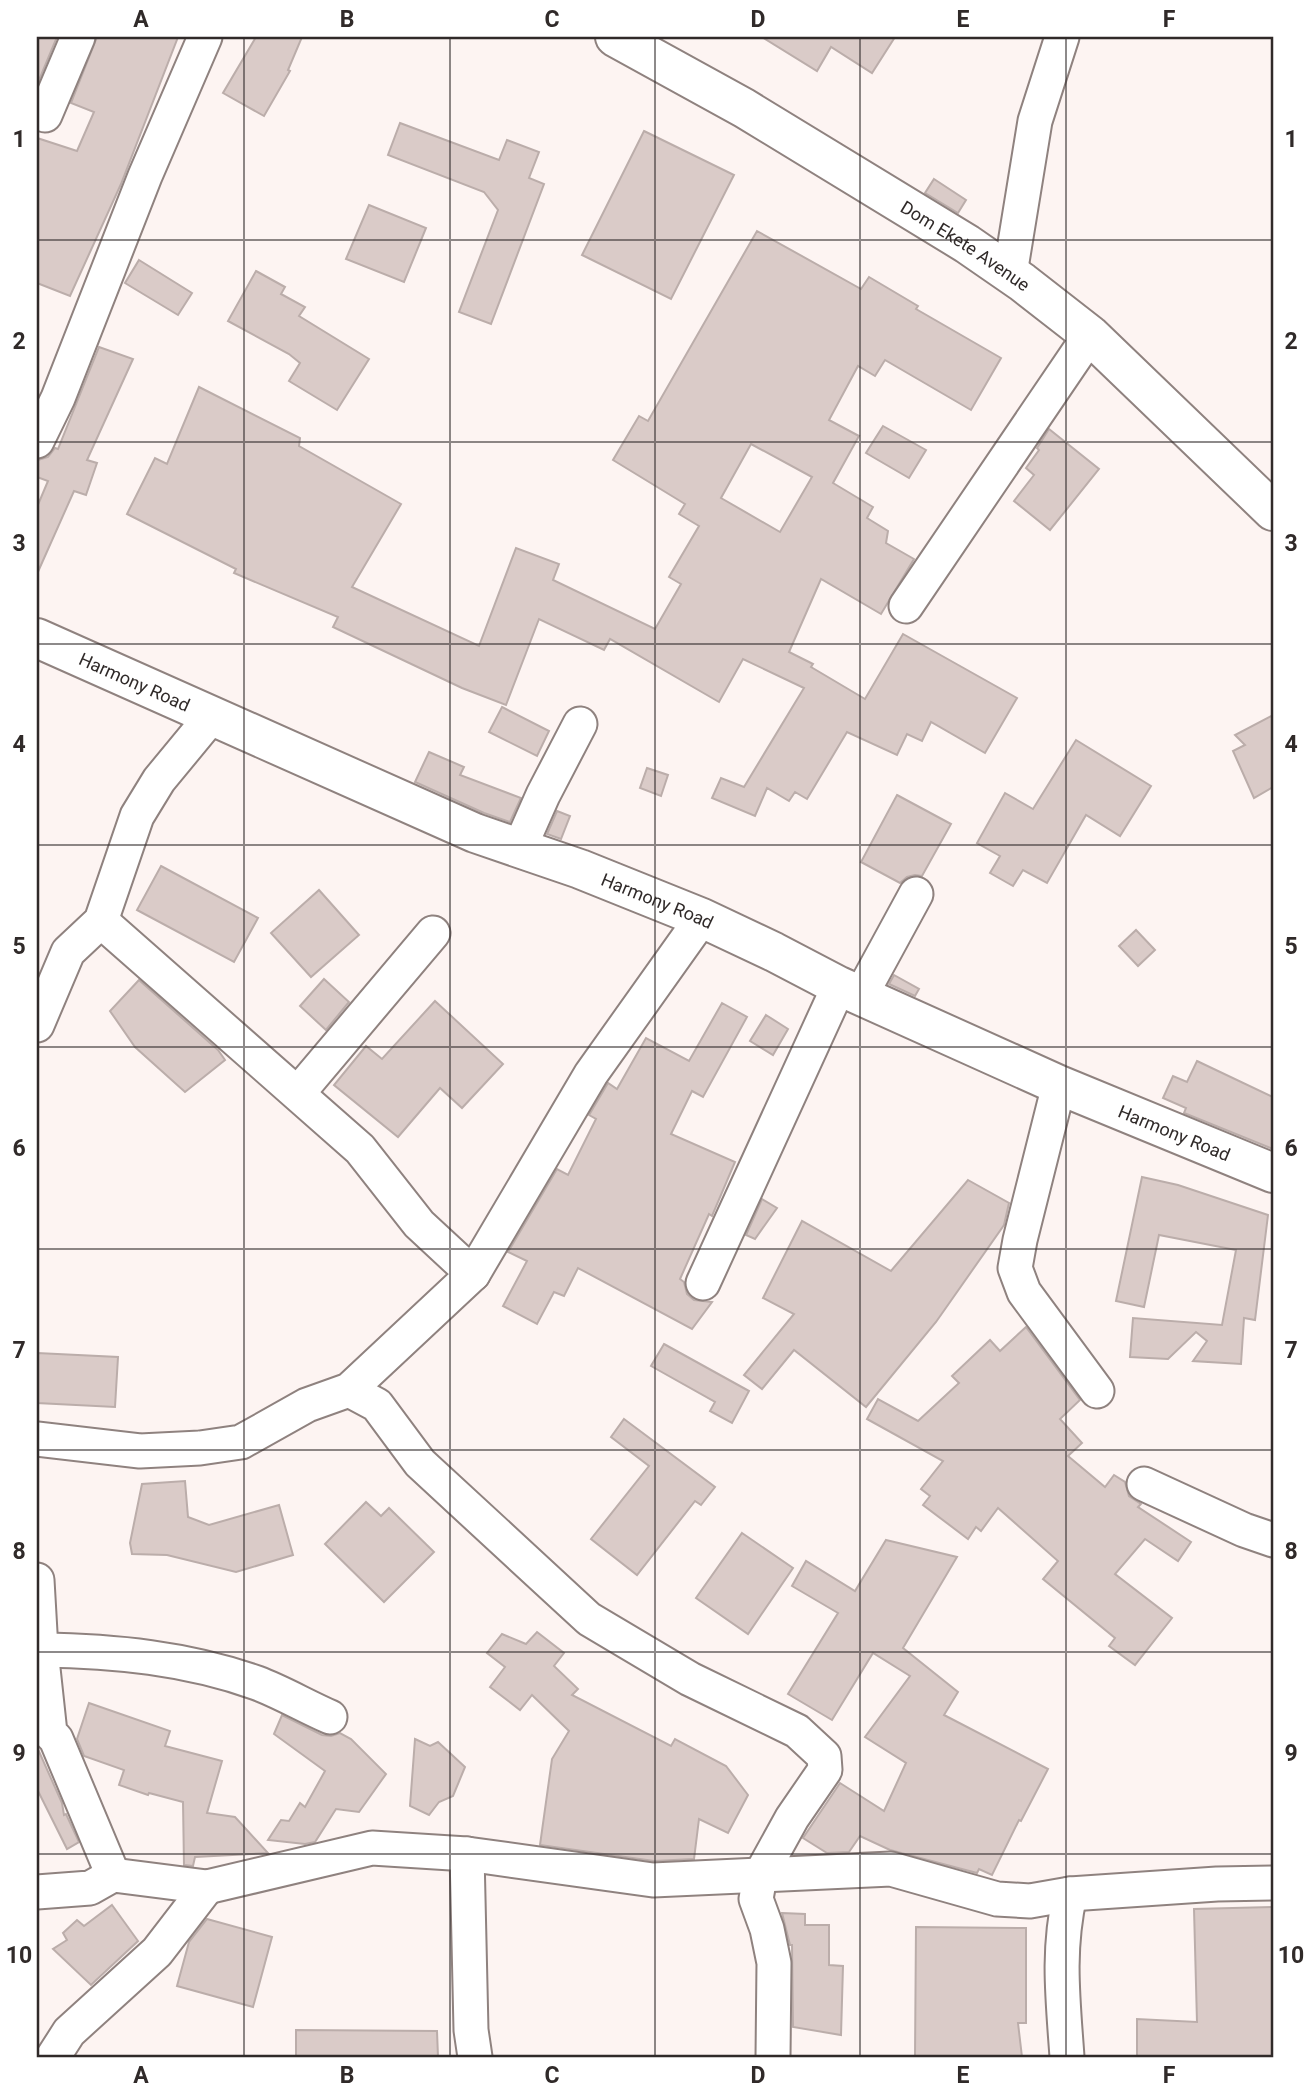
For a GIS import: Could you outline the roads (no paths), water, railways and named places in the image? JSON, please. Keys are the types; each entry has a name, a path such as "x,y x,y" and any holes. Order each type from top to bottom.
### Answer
{"main road":[{"name":"Dom Ekete Avenue","path":"615,37 744,108 967,244 1010,274 1090,335 1273,508"},
{"name":"Harmony Road","path":"37,638 475,833 702,918 850,990 1059,1085 1273,1172"}],"street":[{"path":"45,115 78,37"},
{"path":"37,441 58,398 145,176 205,37"},
{"path":"1010,274 1035,121 1062,37"},
{"path":"906,606 1090,335"},
{"path":"37,1025 68,953 101,920 137,816 159,780 211,717"},
{"path":"520,848 543,795 580,724"},
{"path":"703,1283 850,990 916,894"},
{"path":"37,1439 140,1451 201,1448 241,1442 307,1405 349,1390 473,1274 591,1074 702,918"},
{"path":"101,920 360,1149 419,1224 473,1274"},
{"path":"298,1093 433,933"},
{"path":"1059,1085 1015,1268 1024,1292 1097,1391"},
{"path":"349,1390 377,1405 420,1463 589,1619 690,1679 797,1731 824,1756 825,1770 792,1818 760,1876 756,1899 767,1929 774,1963 773,2057"},
{"path":"1144,1484 1244,1530 1273,1540"},
{"path":"37,1580 50,1734 56,1739 113,1875"},
{"path":"41,1650 99,1651 192,1664 257,1684 330,1717"},
{"path":"37,1892 90,1888 113,1875 207,1886 372,1848 467,1854 653,1880 891,1869 997,1899 1030,1901 1069,1894 1273,1883"},
{"path":"467,1854 471,2030 475,2057"},
{"path":"53,2057 69,2032 157,1952 207,1886"},
{"path":"1067,2057 1061,1955 1062,1928 1069,1894"}]}
